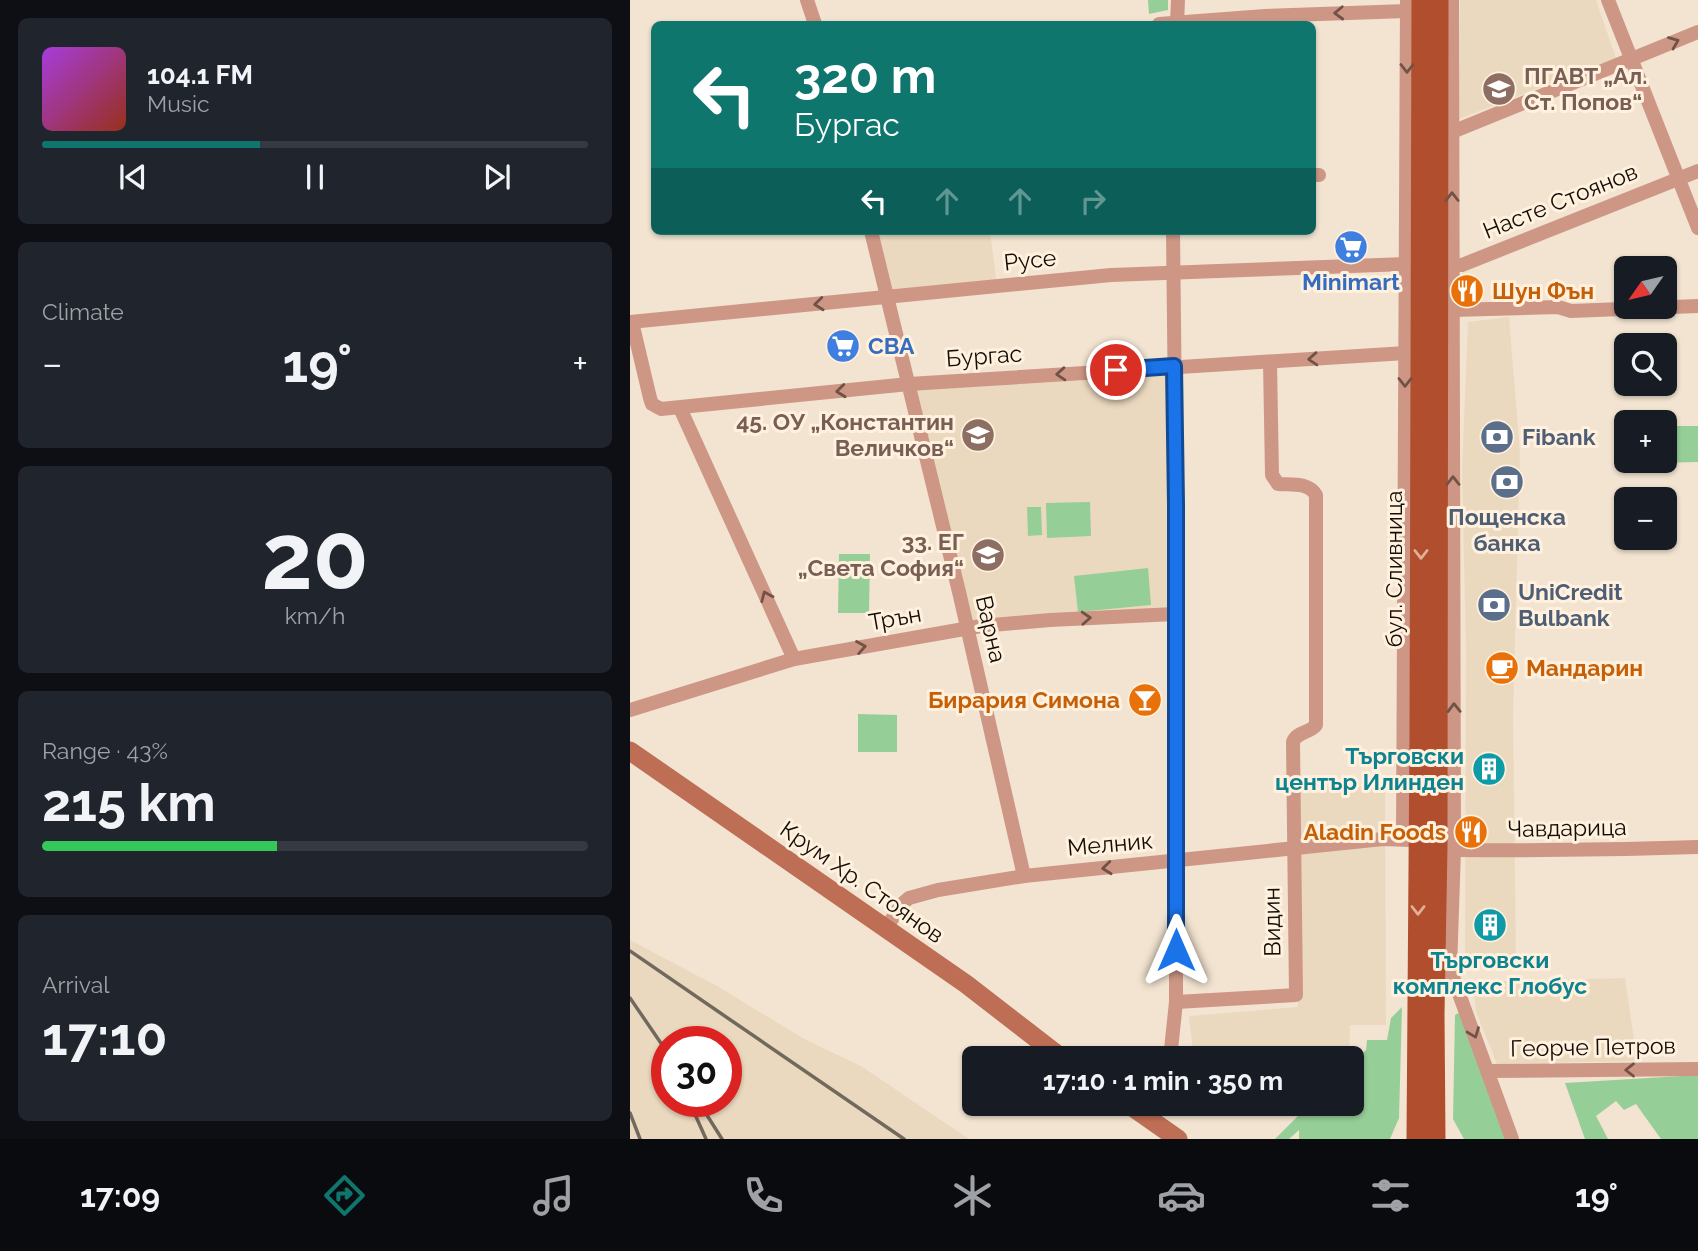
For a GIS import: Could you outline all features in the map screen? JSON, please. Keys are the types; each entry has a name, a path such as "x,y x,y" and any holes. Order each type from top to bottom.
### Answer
{"main road":[{"name":"бул. Сливница","path":"1435,1139 1428,844 1429,265 1437,0"},
{"name":"бул. Сливница","path":"1412,4 1429,265"},
{"name":"бул. Сливница","path":"1416,1139 1428,844"}],"street":[{"path":"807,0 814,21"},
{"path":"1177,21 1178,0"},
{"name":"бул. Сливница","path":"1434,1014 1443,980 1450,970 1428,844 1406,353 1429,265 1452,132 1452,0"},
{"path":"1608,0 1678,178 1695,212 1698,228"},
{"path":"1202,21 1412,4"},
{"path":"1452,132 1698,32"},
{"name":"Насте Стоянов","path":"1429,265 1462,265 1698,170"},
{"name":"Варна","path":"872,235 968,628 1024,876"},
{"path":"1172,1046 1176,1002 1174,235"},
{"name":"бул. Сливница","path":"1428,844 1453,310 1429,265"},
{"name":"Русе","path":"631,322 1111,275 1429,265"},
{"path":"1453,310 1558,307 1571,311 1698,306"},
{"name":"Бургас","path":"631,322 652,404 661,409 909,384 1406,353"},
{"name":"Видин","path":"1176,1002 1296,995 1293,742 1297,736 1316,725 1316,495 1306,486 1278,484 1272,475 1270,362"},
{"path":"680,408 794,659"},
{"name":"Трън","path":"630,710 794,659 968,628 1050,620 1175,614"},
{"name":"Крум Хр. Стоянов","path":"630,751 966,984 1045,1046"},
{"name":"Мелник","path":"886,928 902,904 916,895 1024,876 1383,839 1428,844"},
{"name":"Чавдарица","path":"1428,844 1592,851 1698,847"},
{"path":"1450,970 1512,1139"},
{"name":"Георче Петров","path":"1488,1071 1698,1069"},
{"path":"1151,1116 1178,1139"}],"shaded area":[{"name":"ПГАВТ „Ал. Ст. Попов“","path":"1460,0 1596,0 1616,58 1459,119"},
{"path":"872,235 990,235 997,287 887,297"},
{"path":"1509,317 1520,454 1513,715 1516,965 1465,967 1466,649 1462,469 1468,322"},
{"path":"1174,366 1175,614 968,628 909,384"},
{"path":"1385,786 1386,1025 1350,1025 1349,1046 1192,1046 1189,1016 1298,1007 1300,788"},
{"path":"630,940 717,986 806,1040 861,1066 969,1139 630,1139"},
{"path":"1625,978 1637,1061 1497,1064 1476,1012 1473,982"}],"green space":[{"path":"1148,0 1168,0 1168,10 1149,14"},
{"path":"1677,426 1698,426 1698,462 1677,463"},
{"path":"1090,502 1091,536 1047,538 1046,503"},
{"path":"1027,507 1041,507 1042,535 1028,536"},
{"path":"839,554 870,554 869,613 838,613"},
{"path":"1148,568 1151,605 1078,612 1074,576"},
{"path":"858,714 897,715 897,752 858,752"},
{"path":"1402,1007 1399,1118 1390,1139 1299,1139 1299,1130 1289,1139 1275,1139 1298,1116 1364,1116 1364,1052 1367,1040 1387,1040 1391,1018"},
{"path":"1458,1013 1506,1139 1464,1139 1453,1119 1455,1015"},
{"path":"1698,1075 1698,1139 1661,1139 1636,1104 1624,1110 1616,1101 1596,1116 1608,1139 1585,1139 1565,1083"}],"railway":[{"path":"630,951 904,1139"},
{"path":"630,998 651,1029"},
{"path":"630,1113 640,1139"},
{"path":"696,1117 706,1139"},
{"path":"708,1117 722,1139"}],"place":[{"name":"ПГАВТ „Ал. Ст. Попов“","path":"1499,89"},
{"name":"Minimart","path":"1351,247"},
{"name":"Шун Фън","path":"1467,291"},
{"name":"CBA","path":"843,346"},
{"name":"45. ОУ „Константин Величков“","path":"978,435"},
{"name":"Fibank","path":"1497,437"},
{"name":"Пощенска банка","path":"1507,482"},
{"name":"33. ЕГ „Света София“","path":"988,555"},
{"name":"UniCredit Bulbank","path":"1494,605"},
{"name":"Мандарин","path":"1502,668"},
{"name":"Бирария Симона","path":"1145,700"},
{"name":"Търговски център Илинден","path":"1489,769"},
{"name":"Aladin Foods","path":"1471,832"},
{"name":"Търговски комплекс Глобус","path":"1490,925"}],"route":[{"path":"1116,370 1174,366 1176,950"}]}
